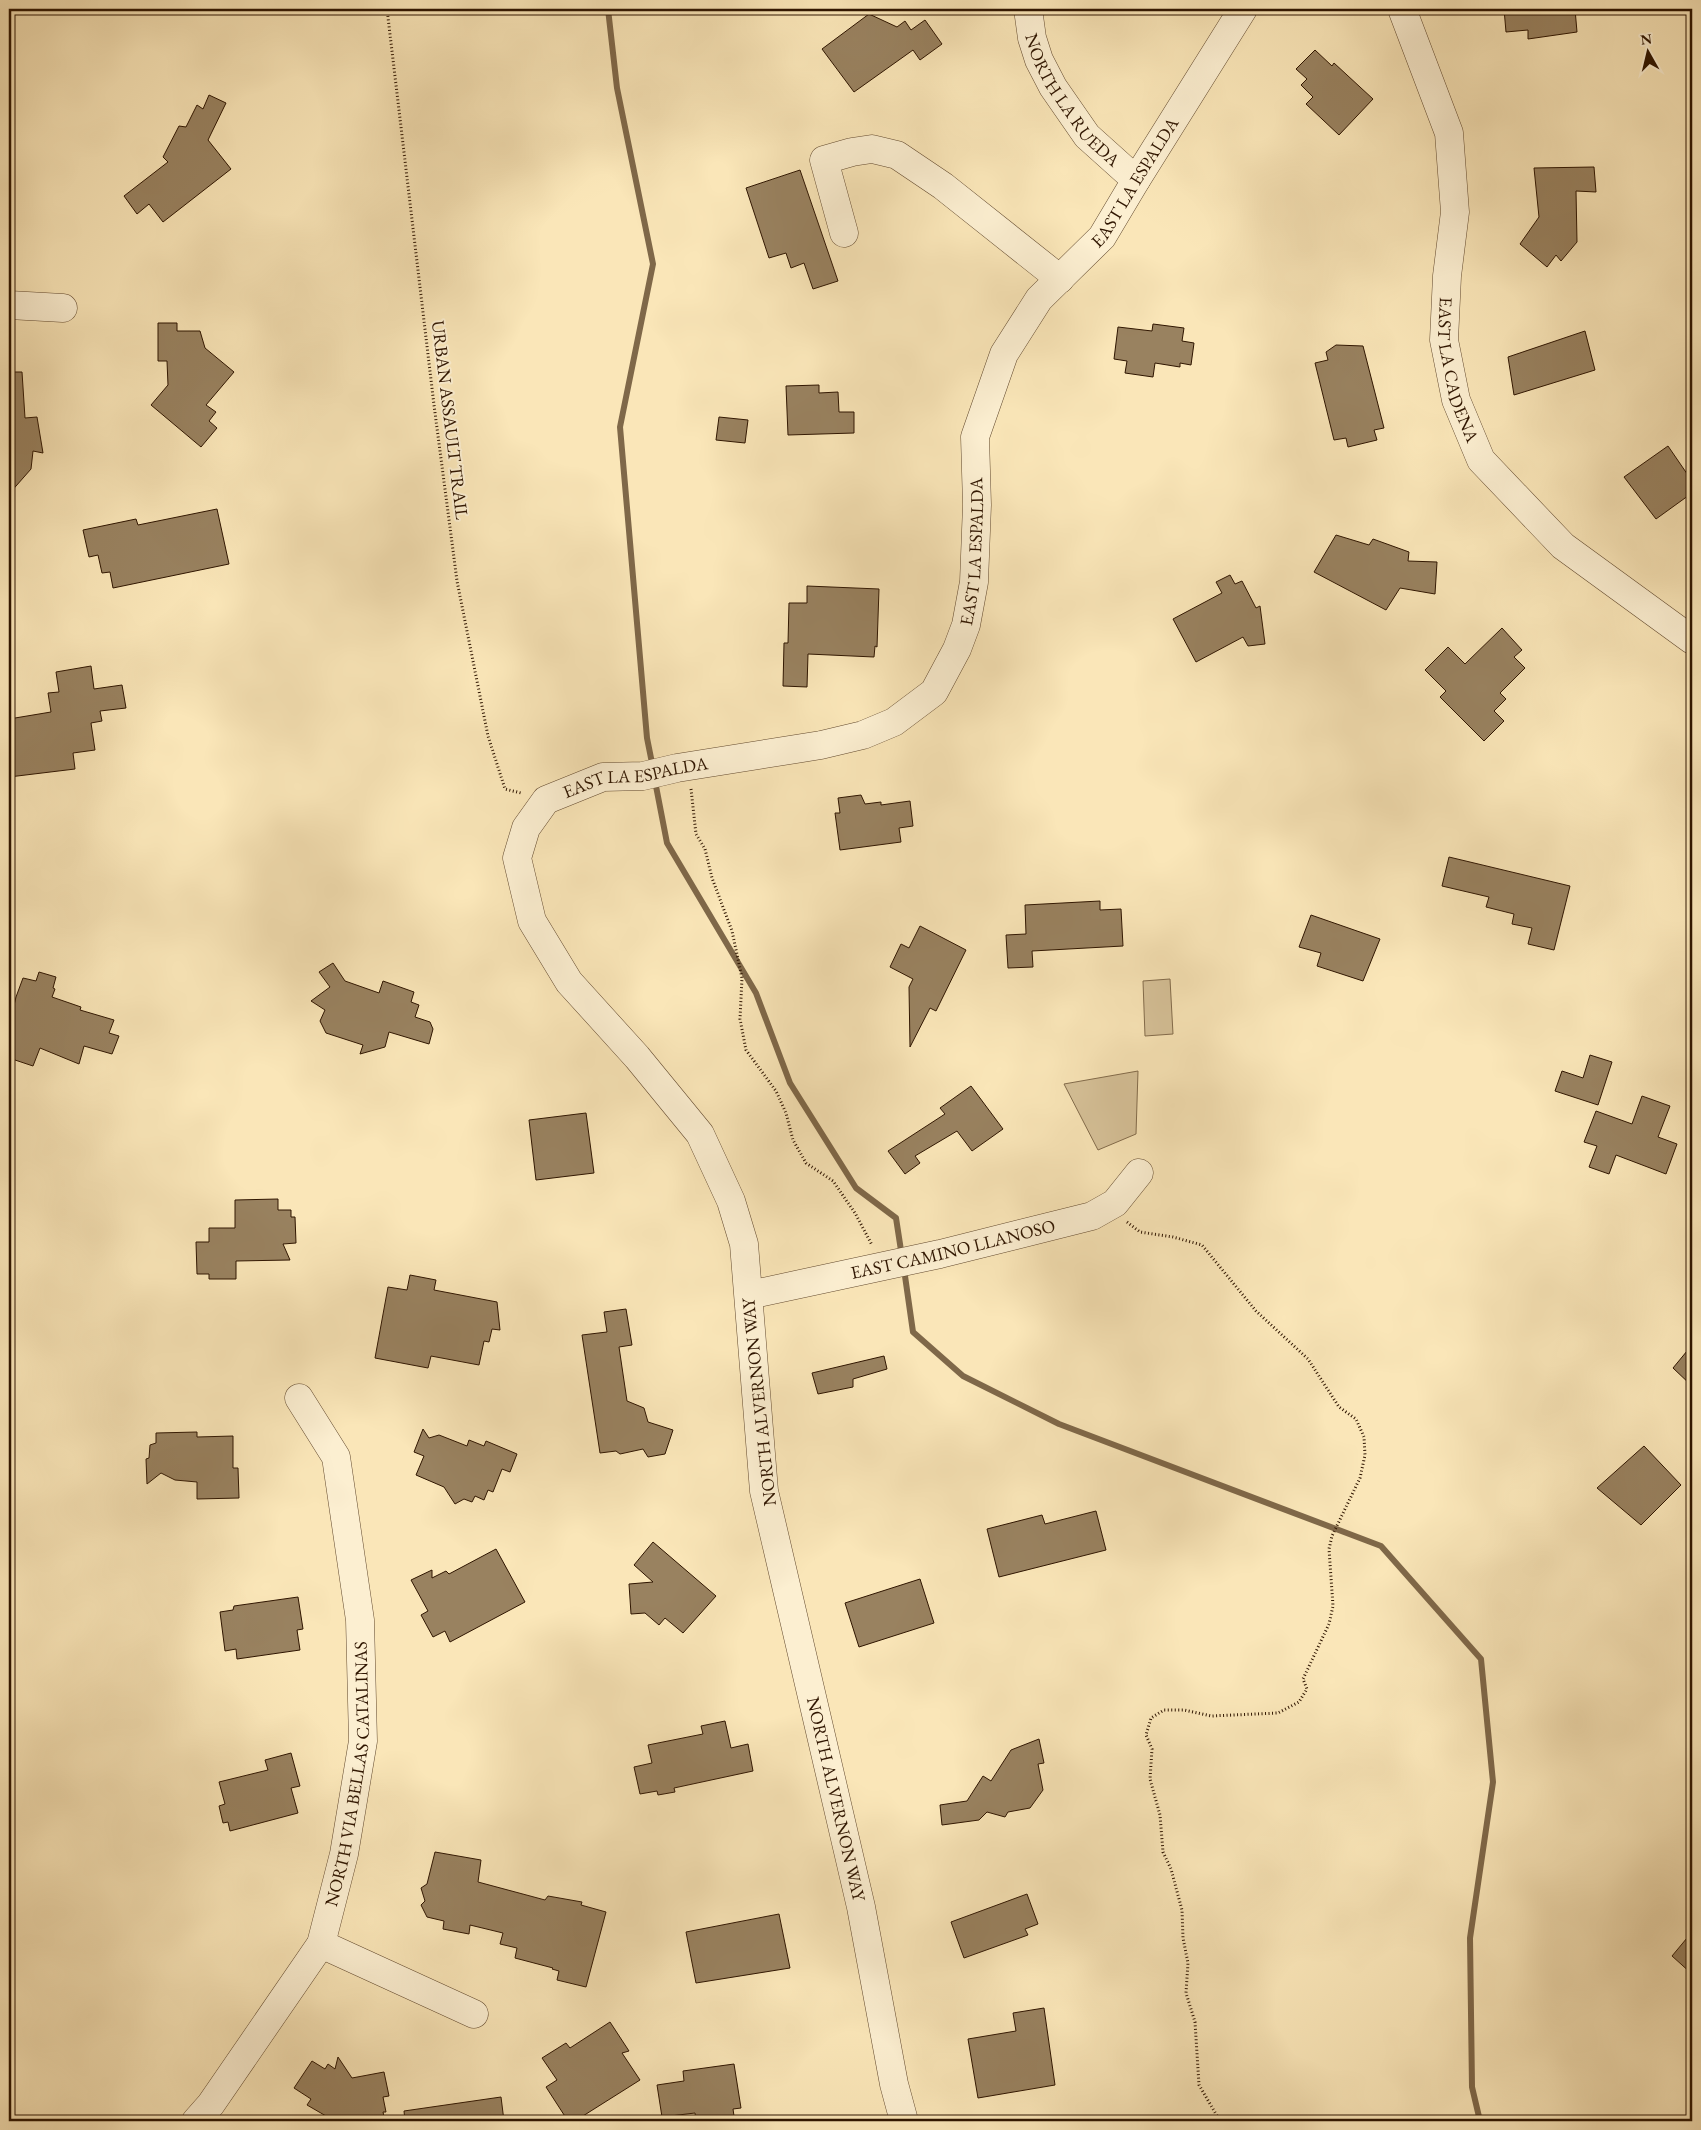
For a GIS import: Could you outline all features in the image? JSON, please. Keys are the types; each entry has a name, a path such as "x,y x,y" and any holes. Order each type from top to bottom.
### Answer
{"street":[{"name":"NORTH LA RUEDA","path":"1028,9 1034,45 1039,60 1053,87 1086,136 1136,180"},
{"name":"EAST LA ESPALDA","path":"517,858 526,828 546,800 603,777 643,776 689,766 821,745 863,735 894,722 934,692 957,649 966,625 974,582 977,505 975,437 1004,354 1039,299 1102,237 1243,9"},
{"name":"EAST LA CADENA","path":"1402,9 1448,133 1455,212 1447,276 1444,340 1456,400 1481,460 1563,546 1692,640"},
{"path":"844,233 824,160 872,149 897,155 943,186 1060,279"},
{"path":"9,305 63,308"},
{"name":"NORTH ALVERNON WAY","path":"517,858 532,921 569,982 637,1057 700,1134 732,1201 744,1244 764,1491 861,1907 894,2084 904,2121"},
{"name":"EAST CAMINO LLANOSO","path":"748,1295 940,1254 1092,1216 1116,1203 1139,1173"},
{"name":"NORTH VIA BELLAS CATALINAS","path":"196,2121 211,2104 321,1944 344,1854 363,1741 360,1620 336,1457 299,1398"},
{"path":"321,1944 474,2014"}],"path":[{"name":"URBAN ASSAULT TRAIL","path":"386,9 457,581 488,736 506,789 546,800"},
{"path":"689,766 696,834 705,849 712,878 732,931 742,978 740,1019 746,1050 776,1090 786,1113 793,1140 806,1163 833,1181 855,1213 874,1248"},
{"path":"1105,1208 1140,1232 1173,1237 1202,1245 1256,1311 1308,1358 1340,1407 1356,1419 1364,1437 1365,1455 1360,1478 1332,1536 1329,1550 1333,1606 1329,1624 1303,1679 1307,1689 1299,1702 1278,1713 1211,1716 1184,1710 1164,1710 1151,1718 1146,1735 1152,1749 1150,1778 1160,1815 1163,1852 1171,1869 1182,1910 1183,1938 1188,1962 1186,1993 1196,2022 1199,2085 1220,2121"}],"shaded area":[{"path":"1170,979 1173,1034 1145,1036 1143,981"},
{"path":"1138,1071 1136,1134 1098,1150 1064,1084"}],"building":[{"path":"1504,9 1575,9 1577,32 1528,39 1528,30 1506,32"},
{"path":"869,14 897,27 905,21 911,30 925,20 942,44 920,60 913,50 854,92 822,49"},
{"path":"1315,50 1332,66 1334,63 1373,99 1339,135 1306,104 1313,97 1301,85 1307,79 1296,69"},
{"path":"209,95 226,103 208,140 231,169 163,222 149,204 137,214 124,196 168,162 163,157 179,126 186,127 197,105 203,109"},
{"path":"1594,167 1596,192 1576,191 1577,242 1561,261 1556,255 1547,267 1520,244 1539,217 1534,168"},
{"path":"800,170 838,281 813,289 804,263 791,268 786,253 769,258 746,188"},
{"path":"158,323 177,323 177,331 200,331 205,348 234,372 206,405 216,412 209,421 217,428 201,447 151,405 168,385 167,361 158,361"},
{"path":"1153,324 1184,328 1182,341 1194,343 1191,365 1180,363 1180,367 1155,363 1153,377 1125,373 1127,361 1114,359 1118,327 1152,331"},
{"path":"1585,331 1595,370 1514,395 1508,357"},
{"path":"1336,345 1363,346 1384,428 1374,430 1377,440 1348,447 1346,438 1334,440 1315,363 1328,360 1326,352"},
{"path":"9,372 22,372 25,418 37,417 43,453 33,451 31,469 9,494"},
{"path":"819,385 819,393 838,392 839,412 854,412 854,433 788,435 786,386"},
{"path":"719,417 748,420 745,443 716,440"},
{"path":"1668,446 1692,481 1692,493 1656,519 1624,477"},
{"path":"217,509 229,564 113,588 110,572 102,573 98,555 89,557 83,530 136,519 138,525"},
{"path":"1336,535 1369,545 1373,539 1409,552 1408,561 1437,562 1435,594 1400,588 1386,610 1314,572"},
{"path":"1230,575 1235,584 1242,581 1256,608 1260,606 1265,644 1248,646 1243,637 1196,662 1173,619 1222,593 1216,582"},
{"path":"807,586 879,589 877,647 875,646 874,657 808,654 807,687 783,686 784,643 788,643 789,603 807,603"},
{"path":"1502,628 1522,650 1514,657 1525,668 1500,693 1506,699 1494,711 1504,721 1484,741 1440,697 1446,691 1425,670 1448,647 1465,664"},
{"path":"91,666 94,689 122,685 126,708 100,711 102,721 91,723 95,750 73,753 75,769 9,777 9,719 51,712 48,693 59,692 56,672"},
{"path":"861,795 865,804 881,802 881,805 910,801 913,826 899,828 901,842 840,850 835,813 840,813 838,798"},
{"path":"1449,857 1570,886 1554,950 1528,944 1532,928 1512,924 1514,914 1486,907 1489,897 1442,886"},
{"path":"1100,901 1100,910 1121,909 1123,946 1032,951 1033,967 1008,968 1006,935 1026,934 1025,905"},
{"path":"1311,915 1380,939 1363,981 1317,966 1321,953 1299,947"},
{"path":"920,926 966,950 936,1011 930,1008 910,1047 909,987 913,979 890,967 901,944 909,948"},
{"path":"333,963 345,981 379,993 383,981 414,992 411,1002 419,1005 415,1017 430,1022 433,1029 429,1044 389,1032 385,1047 360,1054 363,1045 326,1033 320,1021 325,1010 311,1001 330,987 319,972"},
{"path":"39,972 56,977 52,997 81,1007 80,1010 114,1020 109,1033 119,1036 112,1054 84,1046 79,1064 40,1048 33,1066 9,1058 9,1026 16,997 23,978 36,981"},
{"path":"1590,1055 1612,1062 1598,1105 1555,1091 1562,1071 1583,1078"},
{"path":"971,1086 1003,1129 972,1151 957,1131 915,1156 920,1163 905,1174 888,1151 945,1114 940,1108"},
{"path":"1642,1096 1670,1106 1658,1137 1677,1144 1666,1174 1616,1155 1609,1174 1589,1167 1597,1146 1584,1142 1596,1111 1632,1124"},
{"path":"586,1113 594,1173 536,1180 529,1120"},
{"path":"278,1199 278,1210 291,1210 291,1217 295,1217 296,1243 283,1244 290,1260 236,1261 236,1279 209,1279 209,1274 197,1274 196,1242 209,1242 209,1228 235,1228 235,1200"},
{"path":"410,1275 436,1280 434,1290 497,1302 500,1330 492,1329 489,1342 484,1341 479,1365 431,1356 428,1368 375,1358 388,1287 407,1290"},
{"path":"626,1309 632,1345 619,1347 627,1401 644,1408 648,1422 673,1430 665,1454 648,1457 643,1449 620,1454 616,1451 600,1453 582,1335 607,1332 604,1312"},
{"path":"1692,1345 1692,1386 1673,1368"},
{"path":"884,1356 887,1369 853,1379 853,1387 818,1394 812,1373"},
{"path":"423,1429 429,1438 439,1435 467,1446 469,1440 484,1446 486,1441 517,1454 510,1472 502,1469 493,1492 488,1490 484,1500 475,1496 472,1502 464,1499 455,1504 444,1487 416,1475 424,1456 414,1452"},
{"path":"197,1432 197,1437 233,1436 233,1468 238,1468 239,1498 197,1499 197,1482 175,1480 161,1473 147,1484 146,1459 149,1458 150,1445 156,1443 156,1433"},
{"path":"1644,1446 1681,1485 1641,1525 1597,1488"},
{"path":"1096,1511 1106,1550 999,1577 987,1529 1042,1515 1045,1524"},
{"path":"653,1542 716,1596 683,1633 665,1618 659,1625 645,1613 631,1614 629,1584 653,1582 634,1565"},
{"path":"496,1549 525,1602 450,1642 445,1631 433,1637 421,1615 428,1611 411,1580 432,1570 432,1578 446,1571 449,1574"},
{"path":"920,1579 934,1623 859,1647 845,1603"},
{"path":"298,1597 303,1629 297,1630 300,1650 237,1659 236,1649 225,1651 220,1612 233,1610 234,1606"},
{"path":"725,1721 731,1748 748,1744 753,1771 674,1788 675,1792 658,1795 657,1791 640,1794 634,1767 652,1763 648,1745 703,1734 701,1726"},
{"path":"1039,1739 1044,1763 1038,1764 1043,1790 1030,1808 1008,1812 1005,1817 987,1812 979,1820 942,1825 940,1805 967,1801 983,1776 991,1781 1011,1750"},
{"path":"291,1753 300,1786 291,1788 298,1813 230,1831 228,1822 223,1823 219,1806 225,1804 219,1782 268,1770 265,1760"},
{"path":"435,1852 481,1860 478,1882 545,1900 548,1896 582,1902 581,1905 606,1912 586,1987 557,1980 559,1971 553,1968 515,1958 517,1948 500,1944 503,1933 470,1925 469,1934 443,1929 444,1921 427,1917 421,1905 425,1901 421,1888 427,1884"},
{"path":"1027,1894 1038,1924 1025,1929 1028,1935 964,1958 951,1922"},
{"path":"779,1914 790,1968 696,1983 686,1932"},
{"path":"1692,1932 1692,1974 1672,1956"},
{"path":"1044,2008 1055,2085 978,2098 968,2039 1016,2031 1013,2013"},
{"path":"610,2022 629,2051 622,2053 640,2080 575,2121 568,2121 546,2087 557,2080 542,2058 566,2043 570,2048"},
{"path":"338,2057 352,2078 384,2072 389,2096 383,2097 386,2112 383,2112 385,2121 327,2121 326,2116 307,2105 311,2099 294,2088 312,2061 325,2069 328,2064 335,2069"},
{"path":"734,2064 741,2108 733,2109 734,2116 696,2121 695,2113 662,2117 657,2085 684,2081 683,2071"},
{"path":"501,2097 504,2121 405,2121 404,2111"}],"waterway":[{"path":"608,9 617,88 653,264 620,427 647,738 653,768"},
{"path":"655,781 667,843 756,993 790,1083 856,1188 896,1218 902,1257"},
{"path":"904,1269 913,1332 963,1376 1059,1424 1381,1546 1481,1659 1493,1782 1470,1938 1472,2087 1480,2121"}]}
